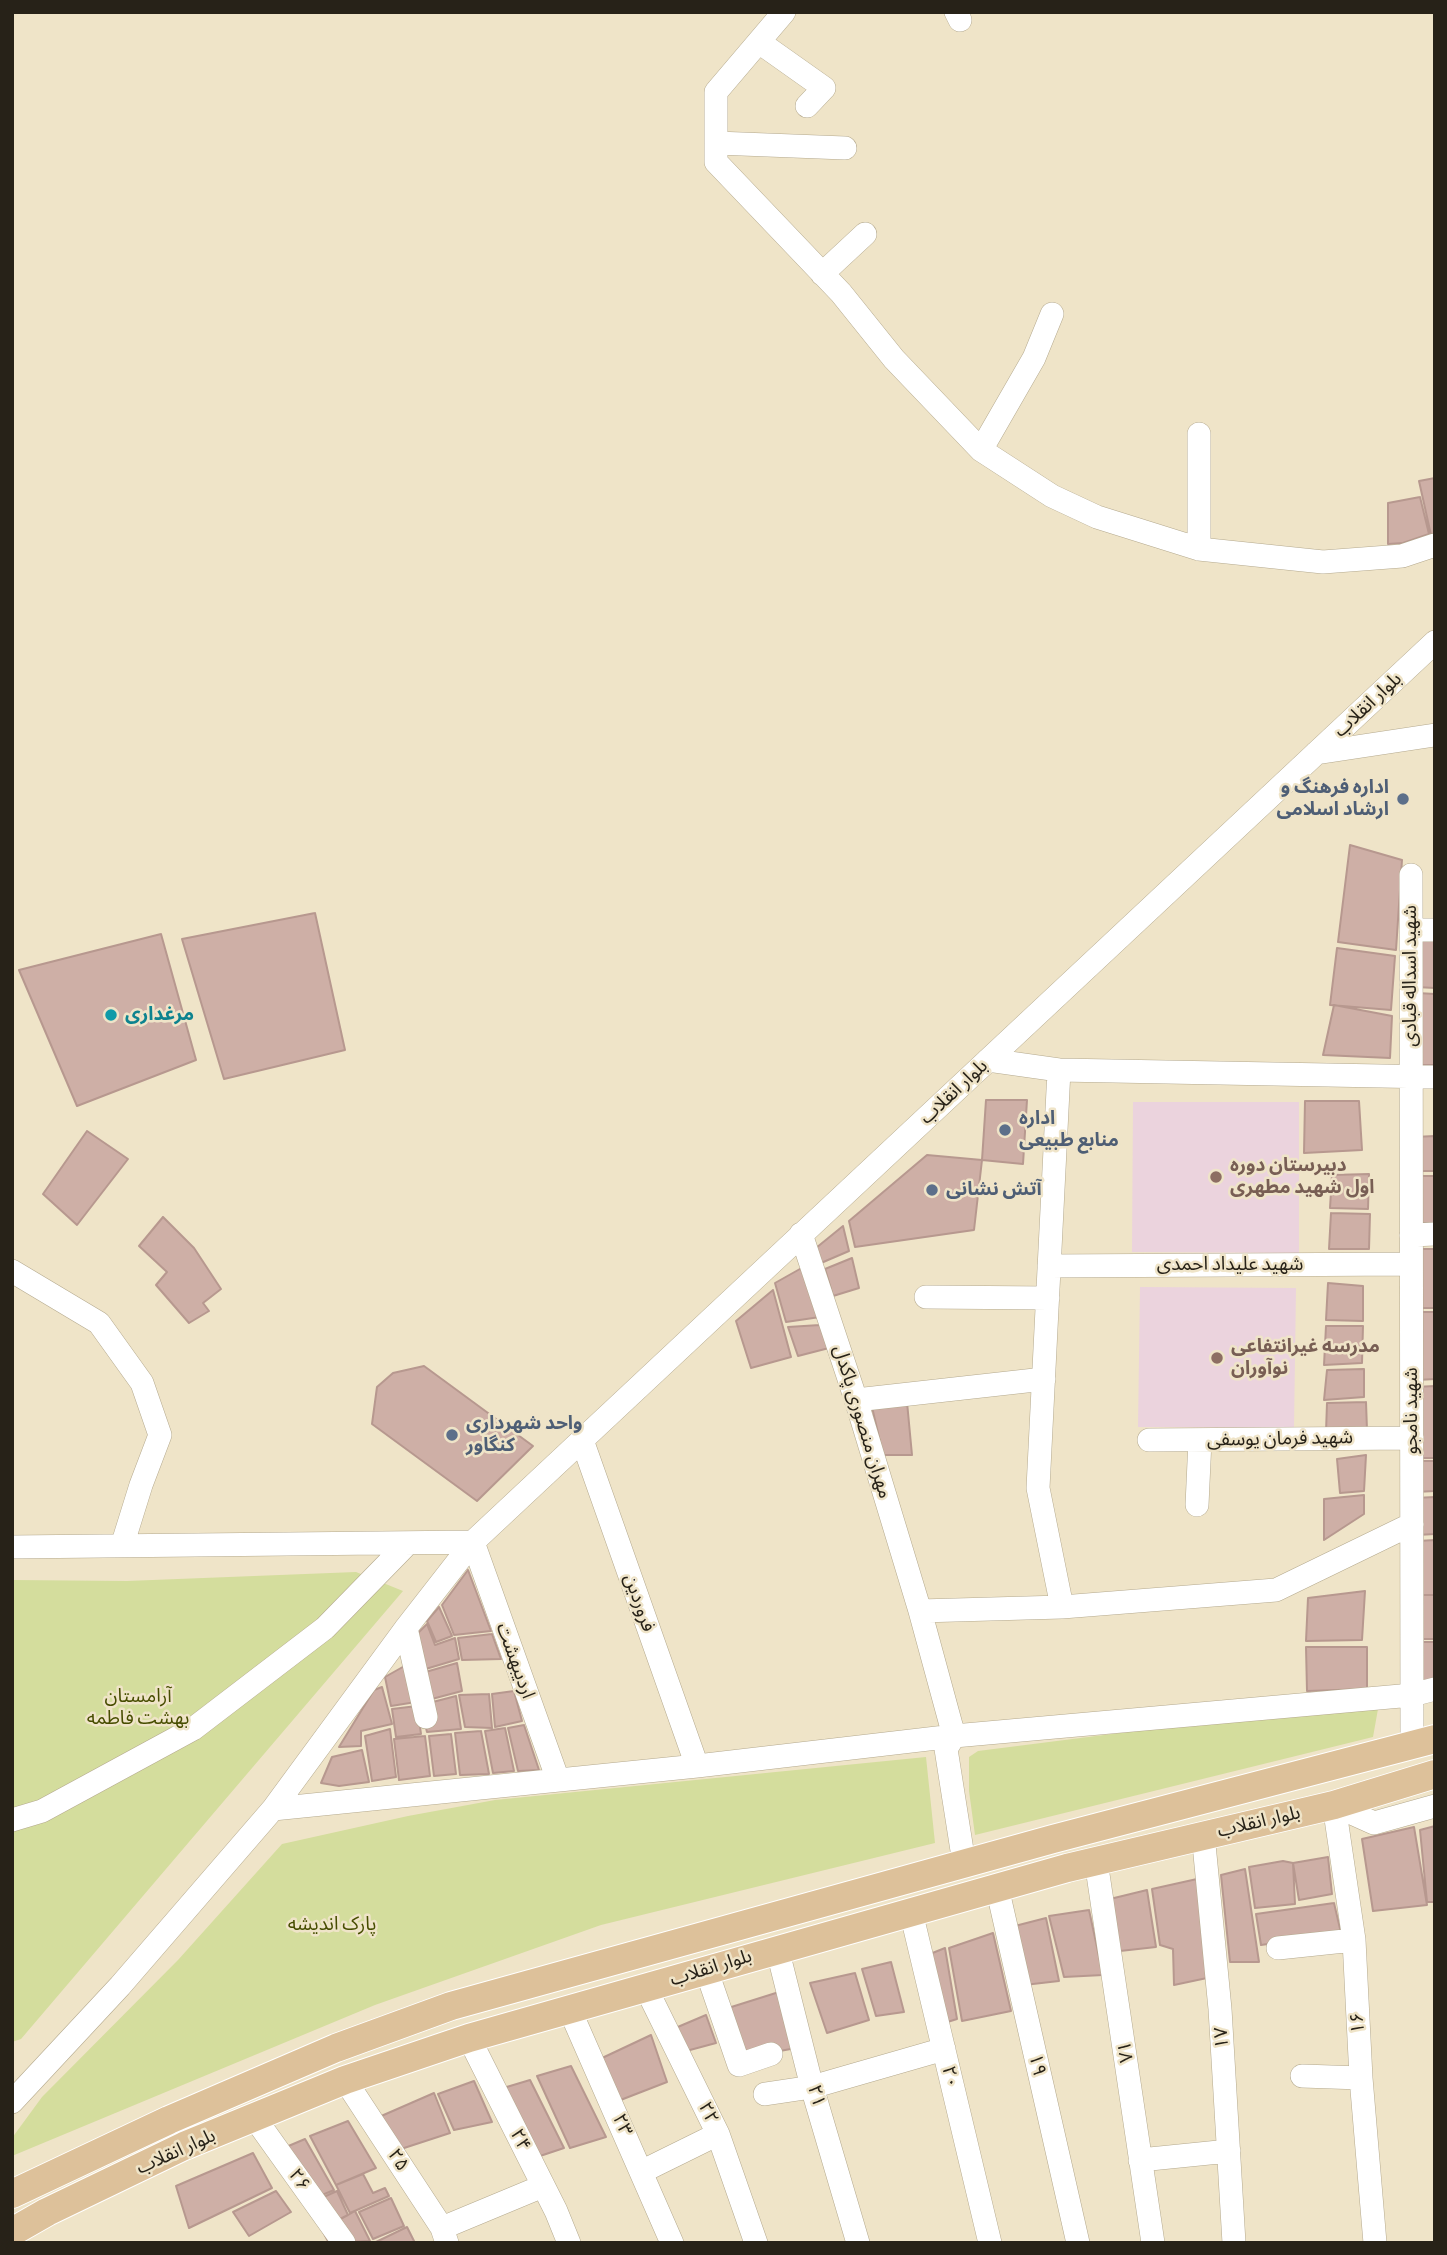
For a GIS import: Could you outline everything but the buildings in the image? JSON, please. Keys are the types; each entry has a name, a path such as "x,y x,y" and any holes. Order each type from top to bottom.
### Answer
{"main road":[{"name":"بلوار انقلاب","path":"12,2194 181,2114 336,2048 451,2006 964,1863 1423,1742"},
{"name":"بلوار انقلاب","path":"12,2232 147,2164 254,2117 345,2080 469,2038 777,1948 985,1891 1203,1834 1334,1805 1435,1774"},
{"path":"964,1863 985,1891"}],"street":[{"path":"784,12 716,92 716,162 822,274 894,359 981,450 1052,496 1097,517 1199,549 1323,562 1402,556 1435,545"},
{"path":"759,42 824,88 807,106"},
{"path":"716,143 845,148"},
{"path":"822,274 865,234"},
{"path":"981,450 1034,358 1052,314"},
{"path":"1199,434 1199,549"},
{"name":"بلوار انقلاب","path":"12,2102 120,1986 273,1809 472,1542 1435,642"},
{"path":"1316,753 1435,735"},
{"name":"شهید اسداله قبادی","path":"1411,875 1411,1077"},
{"path":"1411,930 1435,930"},
{"path":"988,1060 1059,1070 1435,1077"},
{"path":"1059,1070 1038,1488 1062,1607"},
{"name":"شهید نامجو","path":"1411,1077 1412,1695 1423,1742"},
{"name":"مهران منصوری پاکدل","path":"802,1234 920,1611 954,1736 946,1749 964,1863"},
{"path":"1411,1235 1435,1234"},
{"name":"شهید علیداد احمدی","path":"1049,1266 1411,1264"},
{"path":"12,1272 99,1323 142,1383 160,1435 122,1546"},
{"path":"926,1297 1048,1298"},
{"path":"856,1400 1044,1379"},
{"name":"شهید فرمان یوسفی","path":"1149,1440 1412,1438"},
{"name":"فروردین","path":"582,1440 697,1766"},
{"path":"1197,1505 1200,1440"},
{"path":"920,1611 1062,1607 1276,1590 1412,1524"},
{"path":"12,1548 472,1542"},
{"name":"اردیبهشت","path":"472,1542 558,1780"},
{"path":"12,1821 42,1811 193,1729 326,1628 408,1543"},
{"path":"406,1628 426,1717"},
{"path":"273,1809 697,1766 954,1736 1412,1695 1435,1689"},
{"path":"1334,1805 1374,1824 1435,1806"},
{"name":"۱۶","path":"1334,1805 1354,1940 1361,2078 1375,2243"},
{"name":"۱۷","path":"1203,1834 1220,2009 1234,2243"},
{"name":"۱۸","path":"1096,1861 1153,2243"},
{"name":"۱۹","path":"985,1891 1078,2243"},
{"name":"۲۰","path":"911,1912 990,2243"},
{"path":"1279,1948 1354,1940"},
{"name":"۲۱","path":"777,1948 858,2243"},
{"path":"706,1969 739,2065 772,2054"},
{"name":"۲۲","path":"646,1988 718,2134 756,2243"},
{"name":"۲۳","path":"569,2008 643,2171 672,2243"},
{"name":"۲۴","path":"469,2038 569,2243"},
{"path":"765,2094 813,2087 944,2049"},
{"path":"1302,2076 1361,2078"},
{"name":"۲۵","path":"345,2080 444,2235"},
{"name":"۲۶","path":"254,2117 344,2243"},
{"path":"643,2171 718,2134"},
{"path":"1140,2160 1228,2151"},
{"path":"444,2235 543,2186"}],"shaded area":[{"name":"دبیرستان دوره اول شهید مطهری","path":"1133,1102 1299,1102 1299,1253 1132,1252"},
{"name":"مدرسه غیرانتفاعی نوآوران","path":"1140,1287 1296,1288 1294,1428 1138,1427"}],"green space":[{"name":"آرامستان بهشت فاطمه","path":"356,1572 403,1591 21,2039 12,2042 12,1580 127,1581"},
{"path":"1378,1709 1373,1737 975,1835 969,1791 969,1757 978,1751 1238,1718"},
{"name":"پارک اندیشه","path":"926,1757 935,1843 601,1925 375,2005 12,2156 12,2138 42,2097 178,1960 282,1844 495,1800"}],"place":[{"name":"اداره فرهنگ و ارشاد اسلامی","path":"1403,799"},
{"name":"مرغداری","path":"111,1015"},
{"name":"اداره منابع طبیعی","path":"1005,1130"},
{"name":"دبیرستان دوره اول شهید مطهری","path":"1216,1177"},
{"name":"آتش نشانی","path":"932,1190"},
{"name":"مدرسه غیرانتفاعی نوآوران","path":"1217,1358"},
{"name":"واحد شهرداری کنگاور","path":"452,1435"}]}
